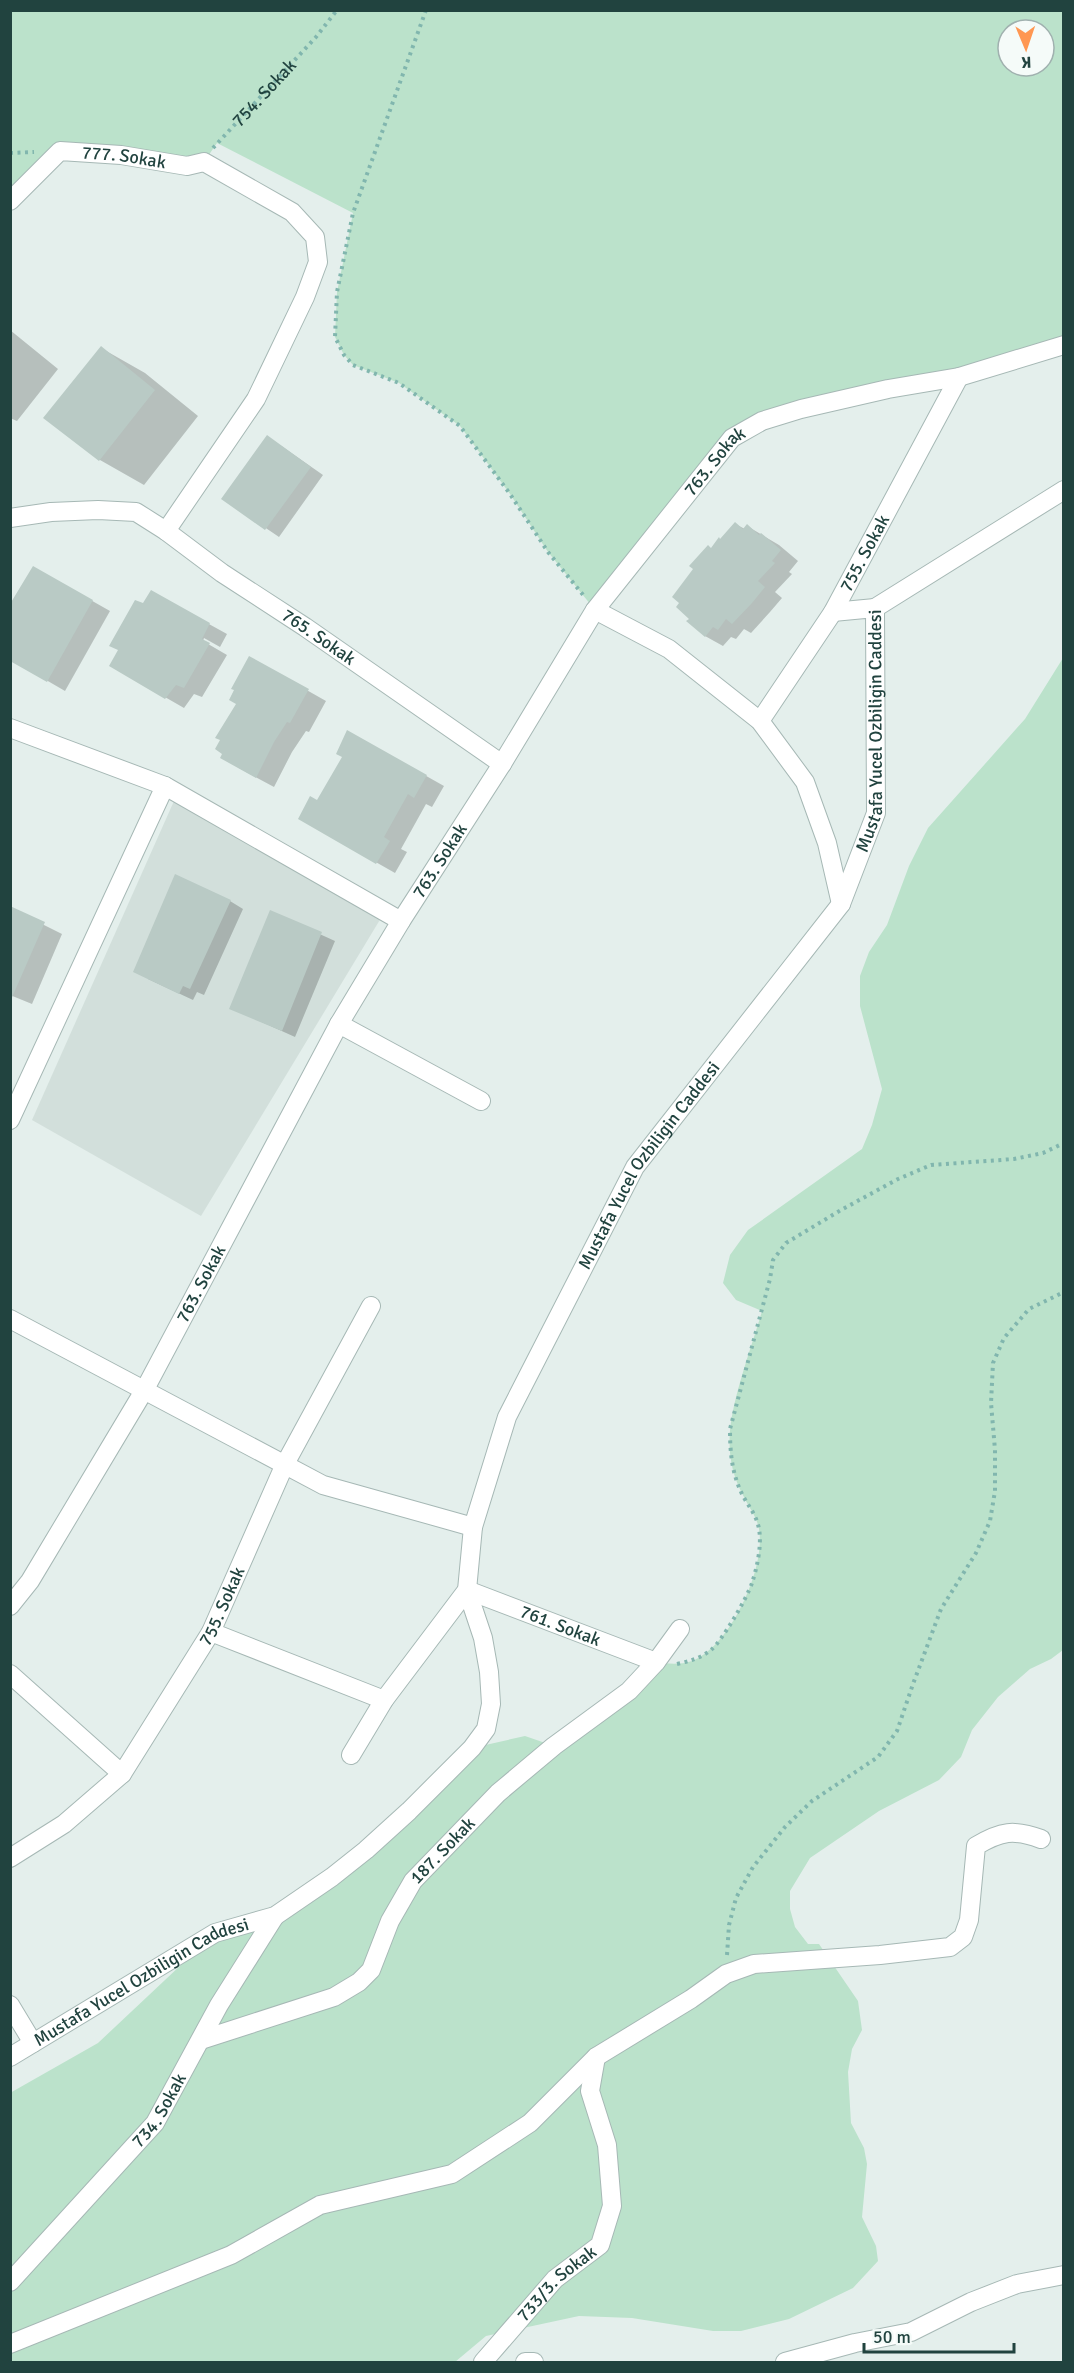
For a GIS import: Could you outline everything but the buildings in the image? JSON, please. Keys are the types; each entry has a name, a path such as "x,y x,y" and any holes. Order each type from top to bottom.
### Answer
{"street":[{"name":"777. Sokak","path":"10,201 60,151 121,155 196,164"},
{"path":"166,531 256,399 305,297 318,262 315,237 292,212 196,164"},
{"name":"763. Sokak","path":"10,1606 30,1581 145,1389 339,1024 401,921 502,764 596,610 732,438 762,421 801,408 888,389 959,377 1064,345"},
{"name":"755. Sokak","path":"760,721 833,612 959,377"},
{"path":"875,608 1064,490"},
{"name":"765. Sokak","path":"10,518 86,511 136,512 502,764"},
{"name":"Mustafa Yucel Ozbiligin Caddesi","path":"467,1590 473,1527 507,1417 635,1167 840,904 876,813 875,608 833,612"},
{"path":"596,610 669,649 760,721 805,782 826,843 840,904"},
{"path":"10,728 165,786 401,921"},
{"path":"10,1120 165,786"},
{"path":"339,1024 481,1101"},
{"name":"755. Sokak","path":"10,1858 64,1824 122,1774 211,1632 285,1464 371,1306"},
{"path":"10,1319 323,1485 473,1527"},
{"path":"351,1755 384,1700 467,1590"},
{"path":"275,1916 332,1877 366,1850 472,1748 486,1729 491,1704 489,1672 483,1638 467,1590"},
{"name":"761. Sokak","path":"467,1590 656,1662"},
{"name":"187. Sokak","path":"201,2040 334,1997 359,1982 371,1970 390,1921 413,1881 498,1793 554,1746 629,1691 656,1662 680,1629"},
{"path":"211,1632 384,1700"},
{"path":"10,1674 122,1774"},
{"path":"10,2344 231,2255 320,2205 452,2174 530,2123 596,2057 691,1999 726,1974 754,1964 950,1947 963,1937 969,1920 976,1846 990,1838 1021,1831 1041,1839"},
{"name":"Mustafa Yucel Ozbiligin Caddesi","path":"10,2057 214,1933 275,1916"},
{"name":"734. Sokak","path":"10,2282 155,2123 219,2005 275,1916"},
{"path":"10,2005 33,2043"},
{"name":"733/3. Sokak","path":"483,2362 555,2279 600,2245 612,2206 607,2145 590,2091 596,2057"},
{"path":"785,2362 855,2343 911,2332 971,2302 1017,2284 1064,2275"},
{"path":"525,2362 534,2362"}],"path":[{"name":"754. Sokak","path":"196,164 316,37 337,10"},
{"path":"426,10 353,213 337,292 335,337 344,355 353,365 399,383 460,426 510,494 548,552 596,610"},
{"path":"656,1662 674,1665 693,1661 713,1649 732,1622 752,1585 760,1530 734,1476 730,1454 730,1429 773,1260 786,1243 898,1179 931,1165 1014,1159 1043,1153 1064,1143"},
{"path":"726,1974 729,1925 736,1898 753,1867 785,1827 806,1807 878,1757 897,1731 941,1609 976,1553 990,1521 995,1491 995,1450 991,1403 993,1363 1004,1338 1029,1309 1064,1292"}],"shaded area":[{"path":"174,801 381,918 201,1216 32,1120"}],"green space":[{"path":"11,11 1063,11 1063,345 888,389 732,438 595,610 548,552 510,494 460,426 399,383 353,365 344,355 335,337 337,292 353,213 217,143 204,162 60,151 11,195"},
{"path":"1063,658 1063,1650 1051,1659 1030,1669 998,1697 972,1730 961,1757 939,1780 879,1811 810,1858 790,1891 790,1909 795,1927 808,1944 819,1944 858,2001 862,2030 852,2049 848,2072 851,2123 864,2148 867,2164 862,2217 876,2246 878,2261 853,2288 789,2319 741,2331 713,2331 632,2318 579,2316 486,2336 455,2362 11,2362 10,2093 98,2043 215,1933 275,1916 332,1877 472,1748 525,1736 554,1746 656,1662 674,1664 692,1661 706,1653 732,1623 751,1584 760,1545 757,1520 734,1473 730,1456 730,1440 735,1402 762,1311 736,1300 723,1283 730,1255 748,1230 862,1149 872,1125 882,1089 860,1006 860,976 869,952 887,925 909,866 928,828 1025,719"}]}
